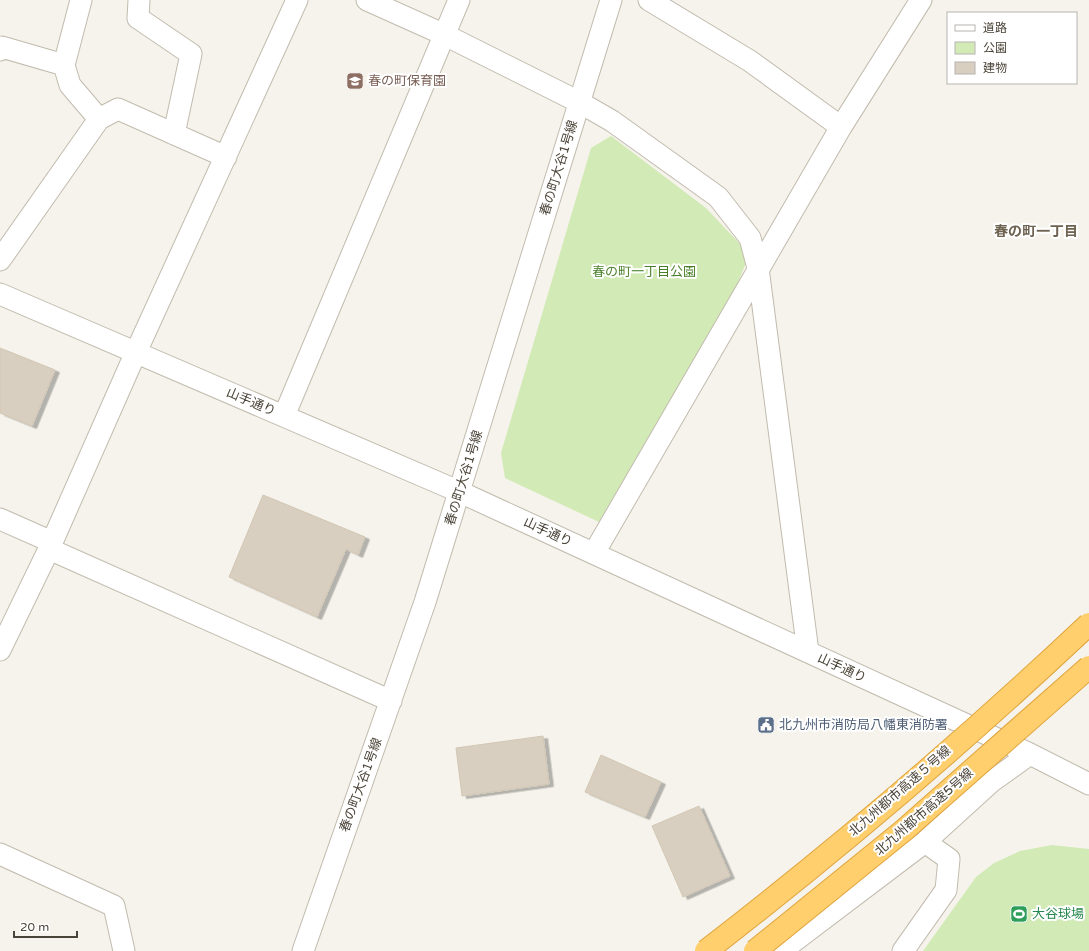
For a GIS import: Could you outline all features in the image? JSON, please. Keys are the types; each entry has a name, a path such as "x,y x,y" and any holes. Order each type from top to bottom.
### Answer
{"highway":[{"name":"北九州都市高速５号線","path":"706,951 832,850 942,756 1089,624"},
{"name":"北九州都市高速5号線","path":"755,951 903,831 1089,667"}],"street":[{"path":"81,0 64,65 70,85 99,119"},
{"path":"139,0 138,18 191,54 174,134"},
{"path":"0,650 50,545 136,352 297,0"},
{"path":"367,0 445,35 579,102 612,122 718,197 750,238 758,268 808,652"},
{"path":"284,416 459,0"},
{"name":"春の町大谷1号線","path":"302,951 425,602 611,0"},
{"path":"649,0 750,61 841,127"},
{"path":"594,553 841,127 921,0"},
{"path":"0,50 2,47 64,65"},
{"path":"0,260 99,119 118,109 226,157"},
{"name":"山手通り","path":"0,294 460,492 1030,754 1089,784"},
{"path":"0,519 50,545 390,701"},
{"path":"781,951 925,842 991,782 1030,754"},
{"path":"903,951 946,890 949,860 925,842"},
{"path":"0,854 114,906 124,951"}],"green space":[{"name":"春の町一丁目公園","path":"611,136 706,208 742,246 747,260 737,285 599,522 505,478 501,453 591,148"},
{"name":"大谷球場","path":"1052,845 1089,849 1089,951 923,951 976,877 994,863 1020,851"}],"building":[{"path":"0,348 55,370 32,426 0,413"},
{"path":"263,495 365,537 358,555 346,549 317,617 229,577"},
{"path":"543,736 549,784 462,796 456,748"},
{"path":"601,755 661,782 645,817 585,792"},
{"path":"699,806 730,876 683,897 652,826"}],"place":[{"name":"春の町保育園","path":"355,81"},
{"name":"北九州市消防局八幡東消防署","path":"766,725"},
{"name":"大谷球場","path":"1019,914"}],"district":[{"name":"春の町一丁目","path":"1036,231"}]}
